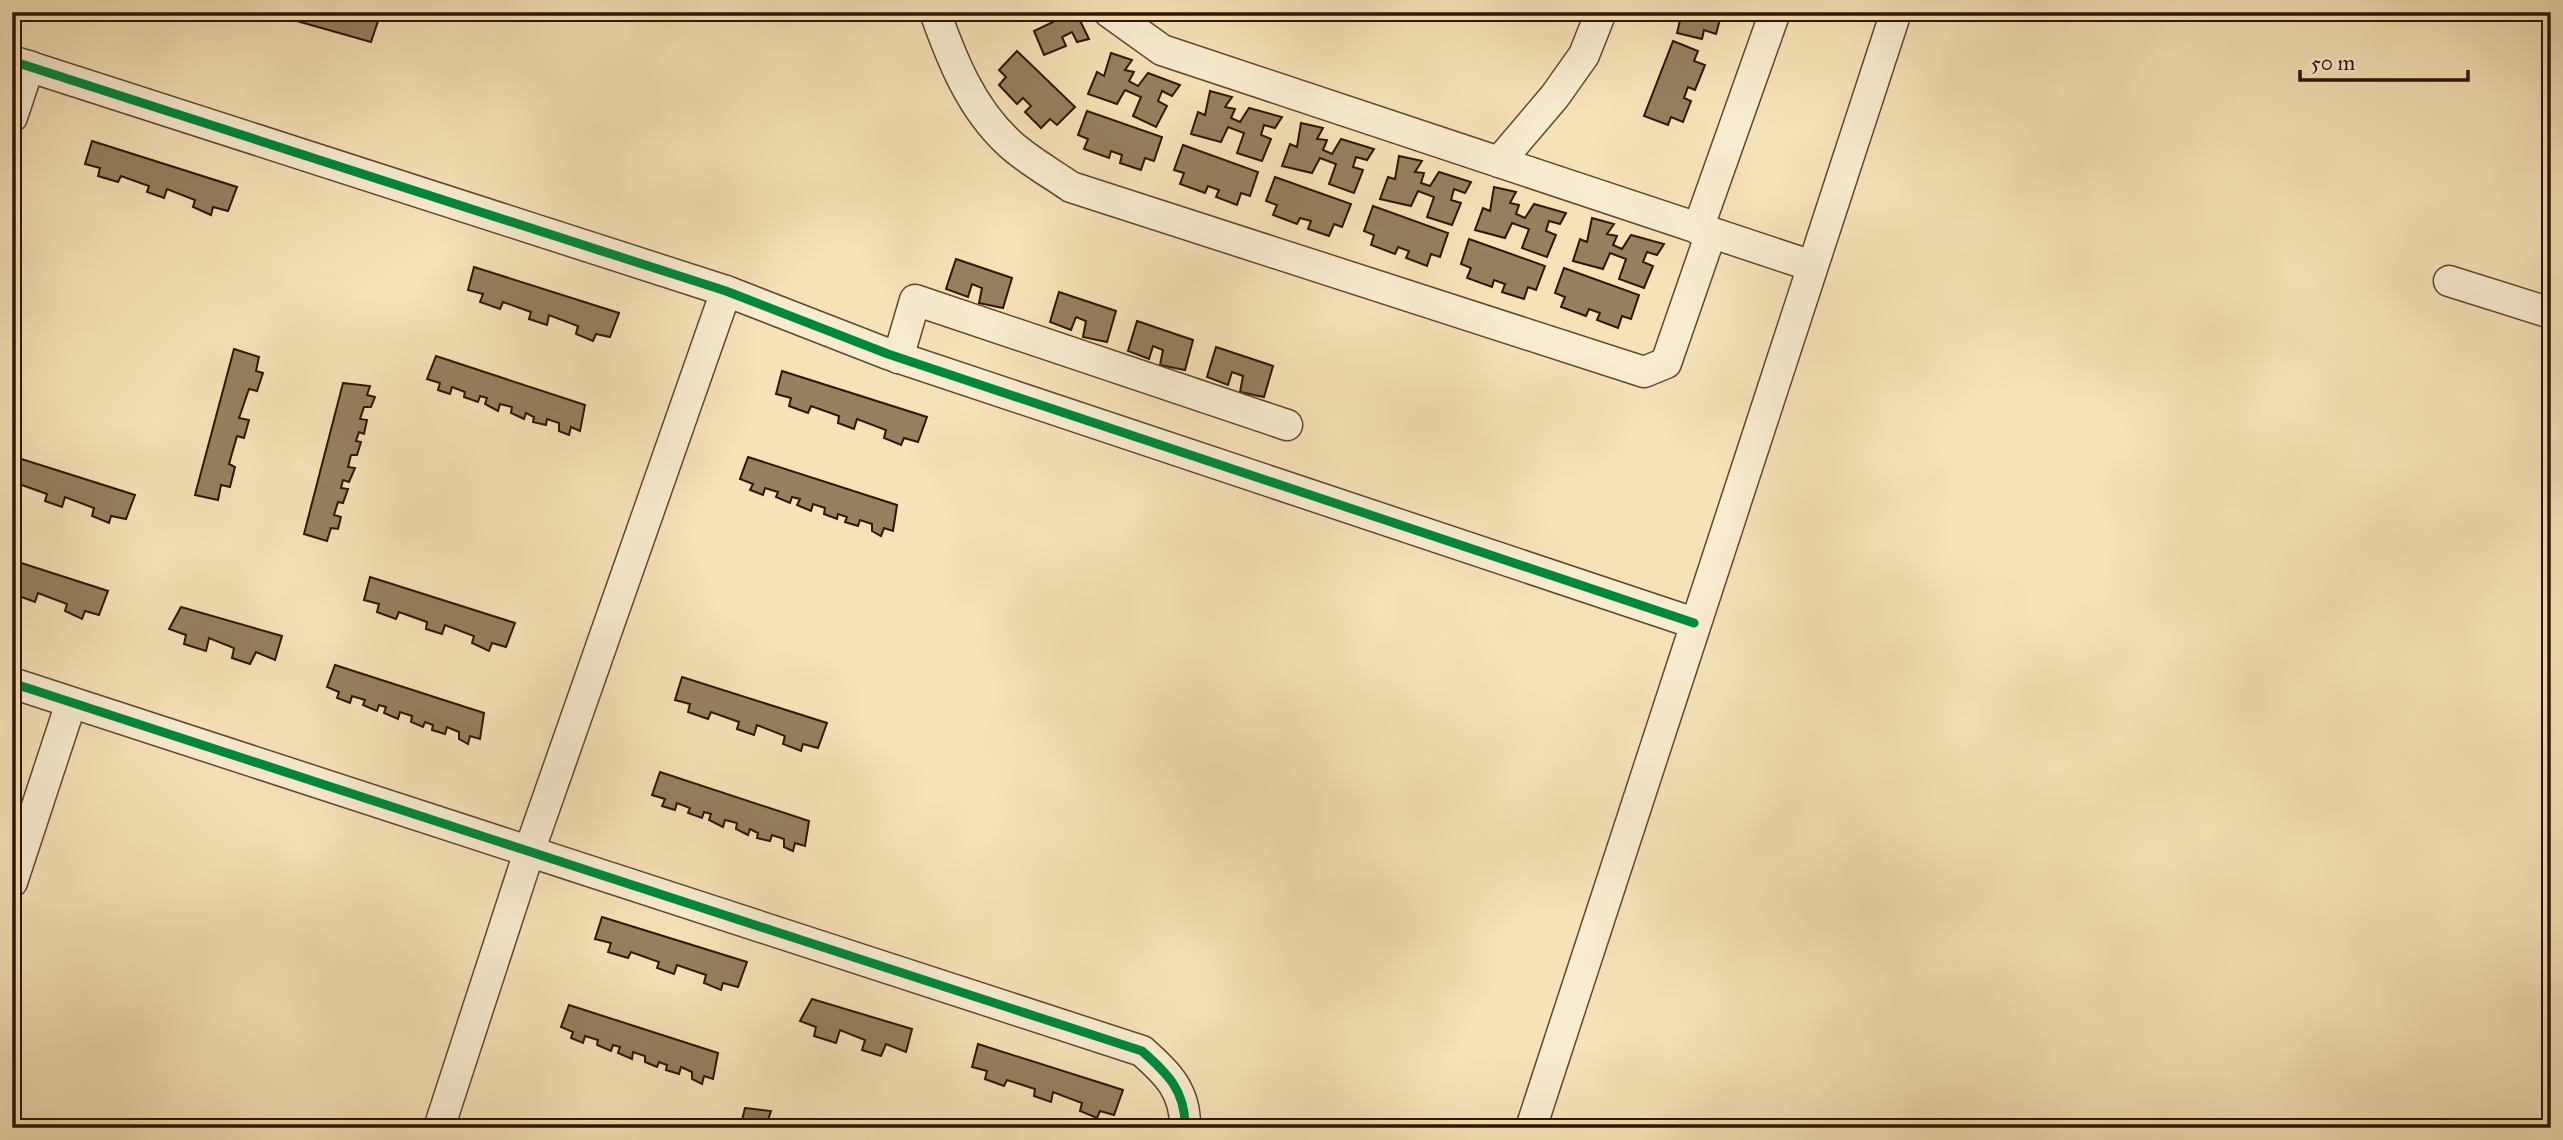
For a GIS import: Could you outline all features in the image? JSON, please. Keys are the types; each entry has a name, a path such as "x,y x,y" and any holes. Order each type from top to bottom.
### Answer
{"street":[{"path":"935,12 950,55 980,111 1009,144 1071,187 1644,372 1665,363 1775,12"},
{"path":"1109,12 1161,50 1812,266"},
{"path":"1499,162 1555,96 1584,55 1601,12"},
{"path":"1531,1128 1896,12"},
{"path":"12,117 21,63 726,291 898,358 1695,623"},
{"path":"2449,281 2551,313"},
{"path":"439,1128 530,849 726,291"},
{"path":"898,358 915,300 1287,425"},
{"path":"12,683 530,849 1142,1051 1171,1077 1186,1112 1185,1128"},
{"path":"12,882 71,703"}],"building":[{"path":"265,12 381,12 371,42"},
{"path":"1048,12 1076,12 1089,39 1077,42 1072,32 1062,37 1066,46 1044,55 1034,31 1053,22"},
{"path":"1682,12 1722,12 1716,34 1704,30 1702,39 1677,33"},
{"path":"1673,41 1698,51 1694,61 1705,65 1695,90 1688,87 1684,98 1691,101 1683,122 1671,117 1668,125 1644,116"},
{"path":"1017,51 1075,107 1057,125 1050,119 1041,128 1025,112 1031,106 1023,98 1017,104 999,85 1006,77 999,70"},
{"path":"1111,53 1132,60 1125,70 1134,72 1129,81 1138,86 1148,73 1180,85 1172,96 1162,91 1158,101 1167,106 1156,127 1133,116 1141,97 1125,90 1117,104 1088,94 1097,72 1104,76"},
{"path":"1210,91 1232,97 1225,107 1235,109 1231,118 1240,122 1249,108 1282,117 1275,128 1264,125 1261,135 1271,139 1262,161 1237,153 1244,133 1228,127 1221,142 1191,134 1198,112 1205,115"},
{"path":"1087,111 1162,137 1154,161 1145,158 1141,170 1120,163 1122,155 1111,151 1109,158 1084,149 1088,139 1078,135"},
{"path":"1301,123 1323,128 1317,139 1327,140 1323,150 1332,154 1341,139 1374,149 1367,160 1356,157 1353,167 1363,170 1354,193 1329,184 1336,164 1320,158 1312,173 1282,166 1290,144 1297,147"},
{"path":"92,141 237,187 228,211 213,207 211,215 193,207 195,200 167,189 164,198 147,192 149,186 121,176 118,182 98,176 100,168 85,164"},
{"path":"1183,145 1258,172 1250,196 1241,193 1237,205 1216,197 1219,190 1208,186 1205,193 1180,184 1184,173 1174,170"},
{"path":"1399,156 1422,161 1415,172 1424,173 1421,183 1430,186 1439,172 1471,182 1465,193 1454,189 1451,200 1461,203 1452,225 1427,217 1434,197 1418,191 1411,206 1380,199 1388,177 1395,179"},
{"path":"1275,177 1351,204 1342,227 1334,224 1329,236 1308,229 1311,221 1300,218 1297,224 1273,215 1277,205 1266,201"},
{"path":"1494,187 1516,192 1510,203 1519,205 1516,214 1525,218 1534,204 1566,213 1560,224 1549,221 1546,231 1556,235 1547,257 1522,248 1529,229 1512,223 1505,238 1475,230 1483,208 1490,211"},
{"path":"1373,206 1448,233 1440,257 1431,254 1427,266 1406,258 1409,251 1398,247 1395,254 1371,245 1374,235 1364,231"},
{"path":"1592,218 1614,224 1607,234 1617,236 1613,245 1622,249 1631,235 1664,244 1657,255 1647,252 1643,262 1653,266 1644,288 1619,279 1626,259 1610,253 1603,269 1573,261 1580,239 1587,242"},
{"path":"1469,239 1545,266 1536,290 1528,287 1524,299 1502,292 1505,284 1494,280 1492,287 1467,278 1471,268 1461,264"},
{"path":"956,259 1012,278 1003,308 979,303 982,288 972,284 968,297 946,289"},
{"path":"474,267 619,313 610,337 596,334 593,341 576,334 578,326 549,315 547,325 529,319 531,312 503,302 500,309 480,302 483,294 468,290"},
{"path":"1564,268 1639,295 1631,319 1622,316 1618,328 1597,320 1600,313 1589,309 1586,316 1561,307 1565,297 1555,293"},
{"path":"1059,292 1116,311 1107,342 1083,337 1086,321 1076,317 1071,330 1050,322"},
{"path":"1137,321 1193,340 1185,370 1160,365 1163,350 1153,346 1149,359 1128,351"},
{"path":"1216,347 1273,366 1264,397 1240,392 1243,376 1232,372 1228,385 1207,377"},
{"path":"234,349 259,357 256,371 263,373 257,391 249,389 239,418 249,420 244,438 237,436 229,464 235,467 230,487 221,485 218,500 195,495"},
{"path":"436,356 585,405 580,431 571,427 569,435 559,431 559,423 547,419 546,425 533,422 534,417 526,413 524,419 511,413 512,407 500,404 498,411 485,404 487,398 480,396 478,402 464,397 465,392 452,387 450,394 438,390 440,383 427,379"},
{"path":"782,371 927,417 918,442 904,438 901,445 884,438 886,430 857,419 854,429 838,423 839,416 811,406 808,413 789,406 791,398 776,394"},
{"path":"343,383 370,386 367,395 375,397 371,407 364,407 360,419 367,420 364,434 359,432 356,441 361,442 357,455 351,455 348,467 355,468 349,482 343,480 341,488 348,489 343,503 338,502 334,515 341,517 338,529 331,528 327,541 304,534"},
{"path":"12,456 135,495 126,519 111,516 109,523 92,516 94,508 65,497 62,507 45,501 47,494 19,484 16,490 12,489"},
{"path":"748,457 897,505 893,531 884,528 881,536 872,531 872,524 860,520 858,526 845,522 847,517 838,514 837,519 824,514 825,508 813,504 811,511 797,505 800,499 792,497 790,503 776,497 778,492 765,488 763,495 750,490 753,484 740,479"},
{"path":"12,560 108,591 99,615 85,611 82,619 65,611 67,604 38,593 35,602 19,596 20,590 12,587"},
{"path":"370,577 515,623 506,647 492,643 489,651 472,643 474,636 445,625 442,634 426,629 427,622 399,612 396,619 377,612 379,604 364,600"},
{"path":"181,607 282,636 275,660 256,652 250,664 232,658 234,648 209,638 206,651 184,644 186,635 169,629"},
{"path":"335,665 484,713 480,739 470,736 468,744 459,739 459,732 447,727 445,734 432,730 433,725 425,722 423,727 411,722 412,716 400,712 398,719 384,713 386,707 379,705 377,711 363,705 365,700 352,696 350,703 337,698 339,692 327,687"},
{"path":"682,677 827,723 818,748 803,744 801,751 783,744 785,736 757,725 754,735 737,729 739,722 711,712 708,719 688,712 690,704 675,700"},
{"path":"660,772 809,821 805,846 795,843 793,851 784,847 784,839 772,835 770,841 757,838 758,833 750,829 748,835 736,829 737,823 725,820 723,827 709,820 711,814 704,812 702,818 688,813 690,808 677,803 675,810 662,806 665,799 652,795"},
{"path":"602,917 747,962 738,987 723,983 721,990 704,983 706,975 677,965 674,974 657,968 659,962 631,952 628,958 608,952 611,943 595,939"},
{"path":"812,999 912,1029 906,1052 886,1044 881,1056 862,1050 865,1040 840,1030 836,1043 814,1036 816,1027 800,1021"},
{"path":"569,1005 718,1053 713,1079 704,1076 702,1084 692,1079 692,1072 681,1067 679,1074 666,1070 667,1065 659,1062 657,1067 645,1062 645,1056 633,1052 632,1059 618,1053 620,1047 613,1045 611,1051 597,1045 598,1040 585,1036 583,1043 571,1038 573,1032 561,1027"},
{"path":"978,1044 1123,1090 1114,1115 1100,1111 1097,1118 1080,1111 1082,1103 1053,1092 1051,1102 1034,1096 1035,1089 1007,1080 1004,1086 985,1079 987,1071 972,1067"},
{"path":"745,1108 771,1111 768,1120 776,1122 774,1128 740,1128"}],"cycle path":[{"path":"12,61 726,291 888,354 1694,623"},
{"path":"12,683 1142,1051 1173,1084 1182,1103 1185,1128"}]}
